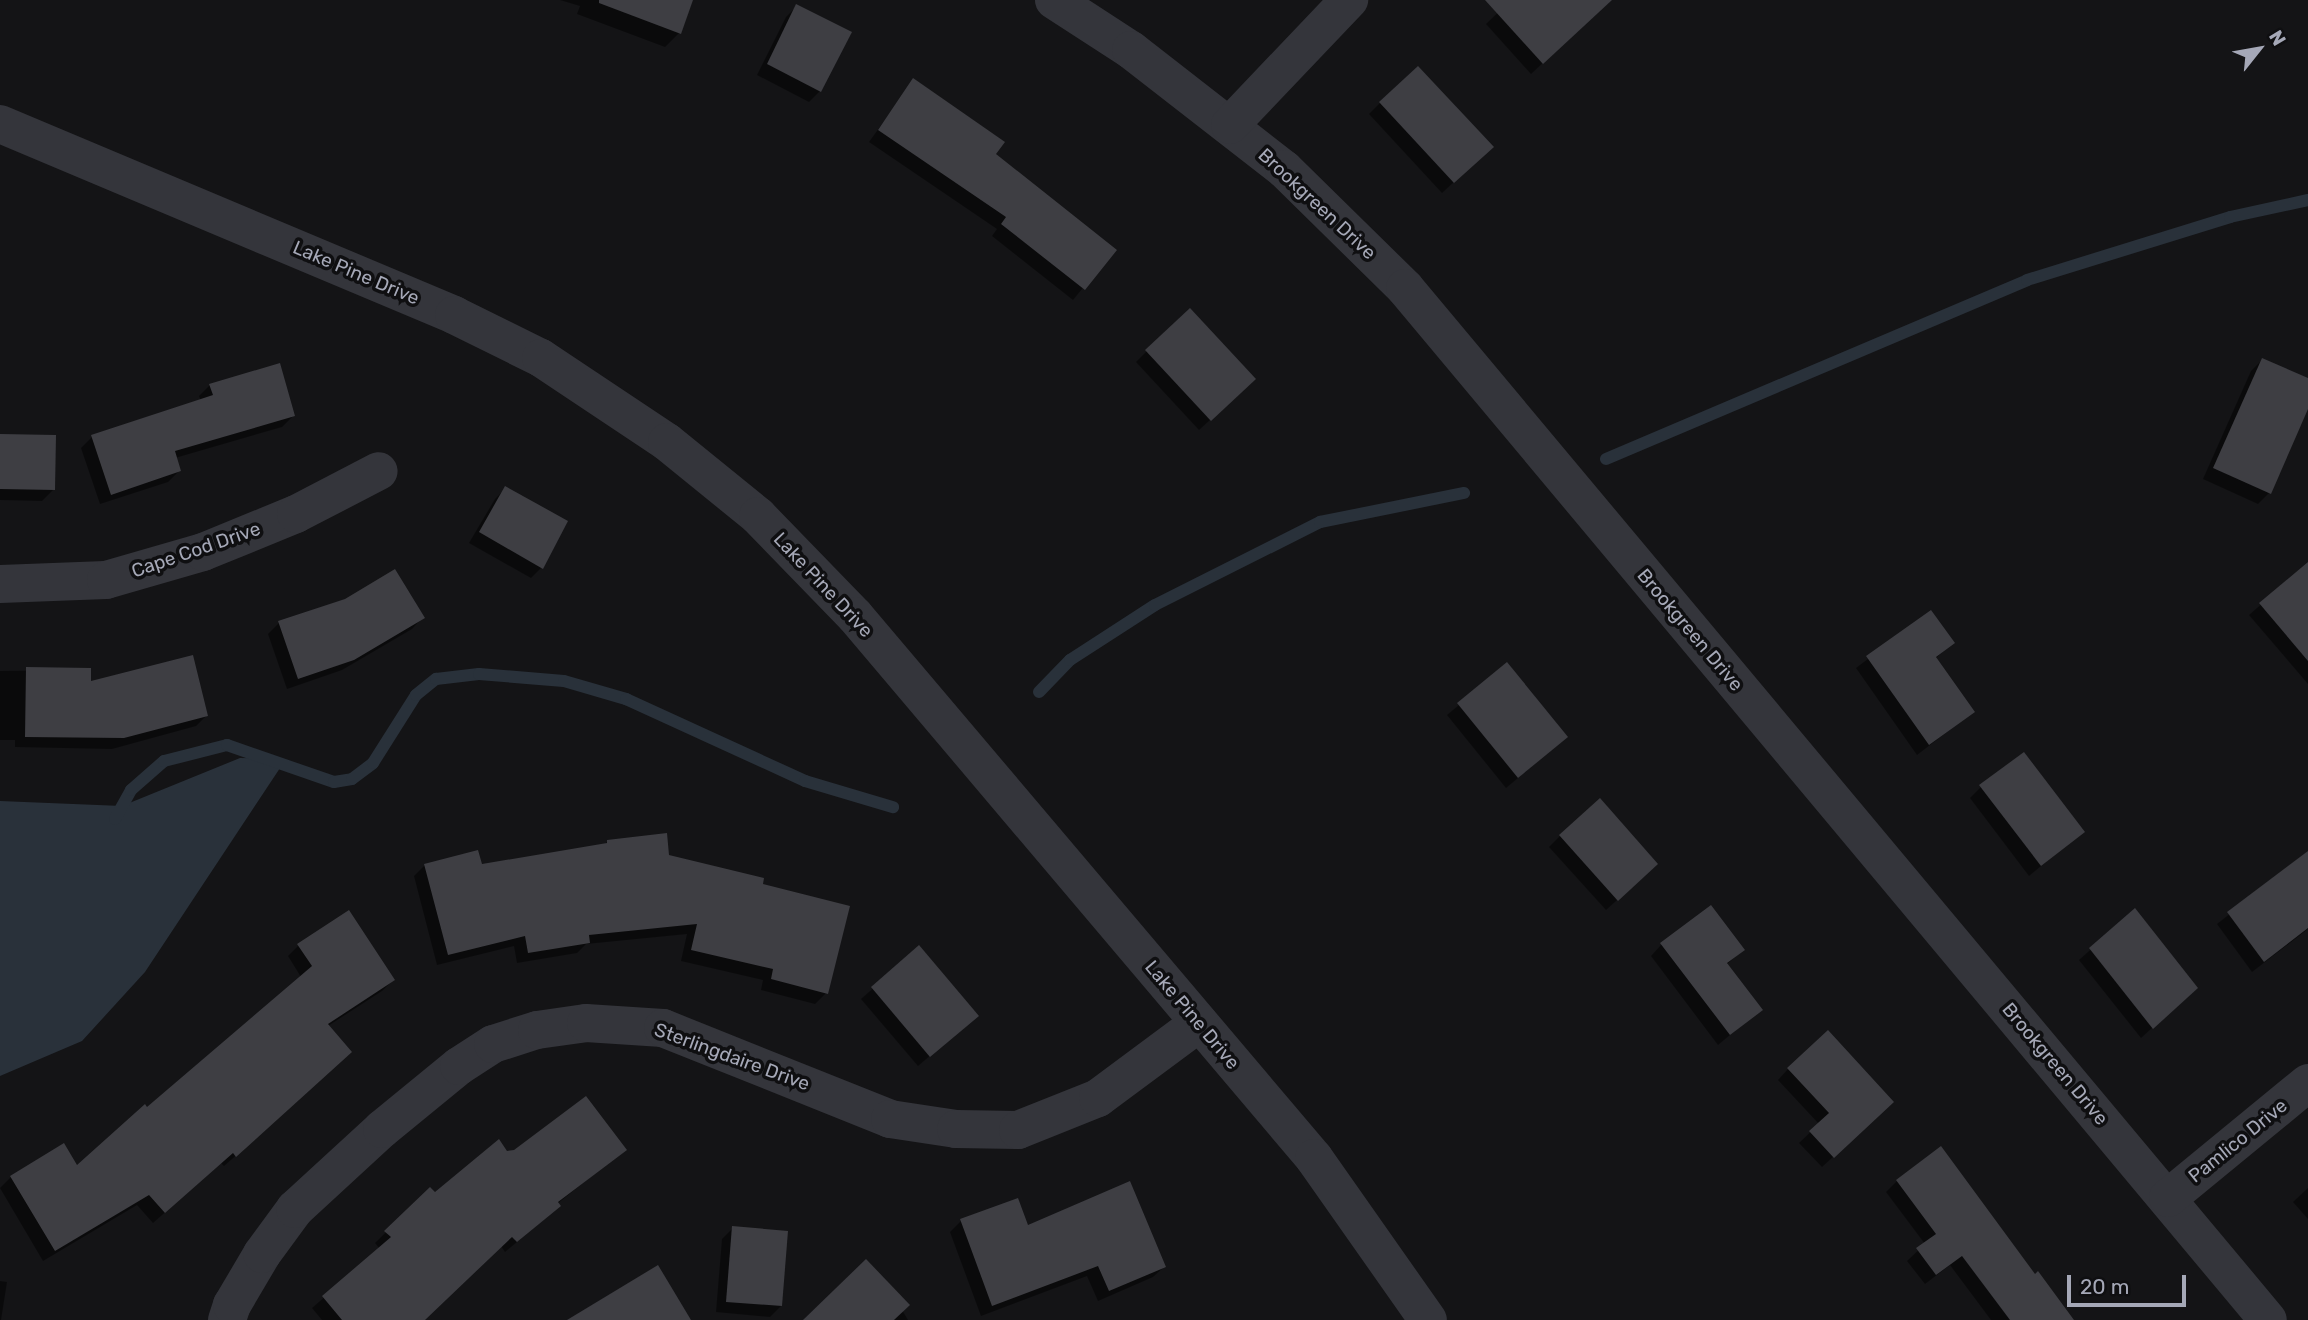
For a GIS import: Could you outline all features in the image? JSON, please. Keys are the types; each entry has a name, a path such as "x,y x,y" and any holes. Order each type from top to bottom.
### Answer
{"street":[{"name":"Brookgreen Drive","path":"1054,0 1131,50 1284,169 1405,288 2268,1320"},
{"path":"1230,125 1349,0"},
{"name":"Lake Pine Drive","path":"0,124 454,315 541,358 667,442 758,516 855,616 1314,1158 1428,1320"},
{"name":"Cape Cod Drive","path":"0,584 106,580 203,552 296,514 379,471"},
{"name":"Sterlingdaire Drive","path":"227,1320 232,1305 262,1254 295,1209 382,1129 459,1066 493,1044 537,1030 586,1023 663,1028 890,1119 956,1129 1018,1130 1098,1098 1199,1023"},
{"name":"Pamlico Drive","path":"2168,1198 2308,1083"}],"shaded area":[{"path":"240,758 286,759 145,972 82,1041 0,1076 0,801 122,806"}],"building":[{"path":"599,0 693,0 681,34 599,3"},
{"path":"1485,0 1612,0 1543,64"},
{"path":"796,4 852,32 821,92 767,64"},
{"path":"1418,66 1494,147 1454,183 1379,102"},
{"path":"913,78 1005,142 996,154 1117,250 1085,290 1001,224 1006,217 878,130"},
{"path":"1190,308 1256,379 1211,421 1145,350"},
{"path":"2262,358 2308,378 2308,409 2271,494 2213,468"},
{"path":"280,363 295,416 175,451 181,471 111,495 91,435 213,395 209,384"},
{"path":"0,434 56,435 55,490 0,489"},
{"path":"505,486 568,521 543,569 479,532"},
{"path":"2308,562 2308,661 2259,603"},
{"path":"395,569 425,618 354,660 298,679 278,621 345,599"},
{"path":"1931,610 1955,643 1936,657 1975,712 1929,745 1866,656"},
{"path":"193,655 208,716 124,738 25,737 26,667 91,668 91,681"},
{"path":"1507,662 1568,737 1518,778 1457,703"},
{"path":"2024,752 2085,832 2041,866 1979,785"},
{"path":"1600,798 1658,864 1618,901 1559,835"},
{"path":"667,833 669,855 764,878 763,884 850,906 828,994 771,979 773,969 691,950 697,924 589,935 590,943 528,953 525,936 448,955 424,864 478,850 482,864 607,843 607,840"},
{"path":"2308,851 2308,928 2264,962 2227,912"},
{"path":"1711,905 1745,950 1727,963 1763,1010 1730,1035 1660,943"},
{"path":"2135,908 2198,988 2153,1029 2089,948"},
{"path":"349,910 395,980 328,1024 352,1052 236,1157 233,1153 165,1213 149,1195 55,1251 10,1176 64,1143 77,1165 145,1104 147,1107 312,966 297,944"},
{"path":"919,945 979,1016 930,1057 871,987"},
{"path":"1828,1030 1894,1102 1834,1158 1809,1131 1829,1113 1787,1068"},
{"path":"586,1096 627,1150 558,1202 561,1206 517,1242 512,1237 425,1320 342,1320 322,1296 391,1237 384,1231 430,1187 435,1192 499,1139 507,1151 514,1150"},
{"path":"1941,1146 2035,1274 2038,1271 2074,1320 2010,1320 1962,1256 1936,1275 1916,1248 1936,1234 1896,1180"},
{"path":"1130,1181 1166,1267 1109,1291 1098,1266 992,1306 960,1219 1018,1198 1028,1225"},
{"path":"732,1226 788,1231 782,1306 726,1302"},
{"path":"866,1259 910,1305 894,1320 803,1320"},
{"path":"658,1265 691,1320 567,1320"}],"waterway":[{"path":"1606,459 2027,280 2230,217 2308,200"},
{"path":"1039,692 1070,660 1155,605 1320,522 1464,493"},
{"path":"115,819 131,790 164,761 227,745 334,782 352,779 373,763 416,695 436,679 479,674 564,681 626,699 805,781 893,807"}]}
